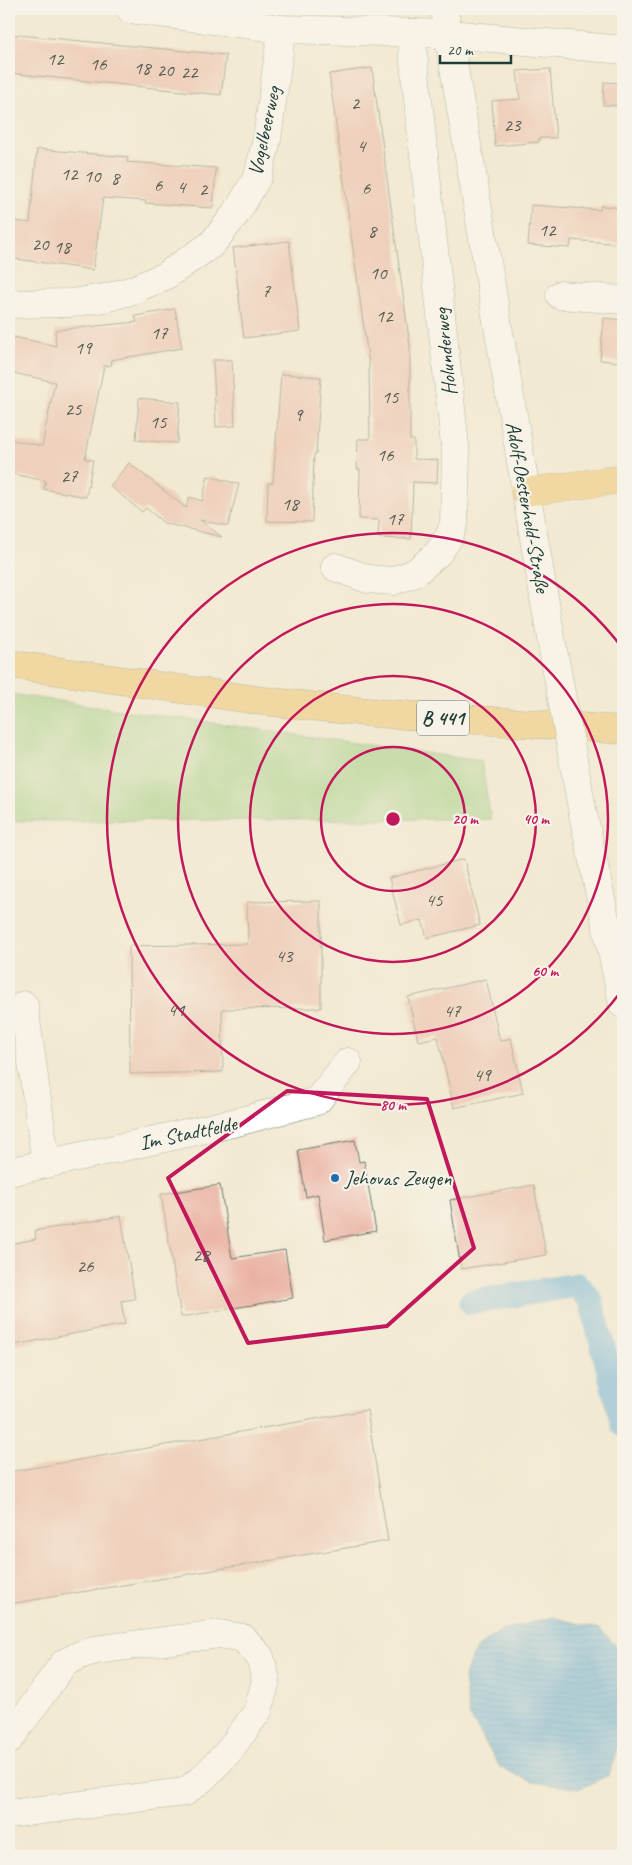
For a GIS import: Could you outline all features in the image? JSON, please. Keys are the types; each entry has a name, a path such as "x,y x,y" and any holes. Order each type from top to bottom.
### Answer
{"main road":[{"path":"525,492 623,479"},
{"name":"B 441","path":"9,664 263,701 533,725 623,730"}],"street":[{"path":"130,9 282,29 411,34 447,21 623,50"},
{"name":"Adolf-Oesterheld-Straße","path":"447,21 552,644 583,814 623,1004"},
{"name":"Vogelbeerweg","path":"9,304 70,303 130,292 165,276 212,244 237,212 258,176 267,139 282,29"},
{"name":"Holunderweg","path":"335,567 368,579 393,581 415,573 438,553 449,537 454,524 456,455 411,34"},
{"path":"560,295 623,300"},
{"path":"24,1005 46,1164"},
{"name":"Im Stadtfelde","path":"9,1172 236,1122 317,1101 348,1062"},
{"path":"9,1740 64,1663 95,1650 219,1634 243,1638 260,1657 266,1680 258,1711 228,1752 204,1778 185,1792 9,1814"}],"highlighted area":[{"path":"287,1091 427,1099 474,1248 387,1326 248,1343 168,1178"}],"green space":[{"path":"9,694 481,761 491,819 9,821"}],"water":[{"path":"552,1617 600,1629 623,1653 623,1738 617,1748 609,1775 579,1789 532,1782 500,1767 469,1715 464,1677 475,1650 500,1631"}],"building":[{"path":"9,34 226,55 221,95 9,73"},
{"path":"372,68 410,346 410,440 414,440 414,459 438,460 437,483 413,482 411,539 378,538 379,520 359,519 360,469 357,469 358,439 370,439 369,365 329,74"},
{"path":"550,69 556,138 539,138 539,142 495,146 492,101 520,99 517,71"},
{"path":"604,82 623,83 622,106 603,105"},
{"path":"37,149 128,157 127,162 216,168 213,208 103,198 93,270 9,258 9,220 30,223"},
{"path":"531,205 600,210 601,206 623,208 623,244 571,240 570,248 528,245"},
{"path":"289,241 300,331 244,338 233,248"},
{"path":"175,309 182,348 111,360 112,365 104,366 85,459 93,460 86,497 44,489 46,481 9,473 9,439 42,446 55,382 9,372 9,336 56,346 55,330 137,322 135,316"},
{"path":"604,318 623,320 623,362 600,360"},
{"path":"213,360 232,360 235,426 216,427"},
{"path":"281,374 321,377 316,454 314,454 312,522 267,521 268,483 273,483"},
{"path":"139,398 180,402 177,443 136,440"},
{"path":"129,463 186,508 189,497 202,501 208,476 239,484 228,526 200,520 222,537 164,523 146,508 142,512 110,486"},
{"path":"464,859 480,925 427,938 422,920 401,925 389,878"},
{"path":"321,901 321,1008 222,1009 223,1072 130,1074 129,946 248,944 247,902"},
{"path":"486,979 500,1041 511,1038 523,1093 454,1108 438,1037 418,1041 408,997"},
{"name":"Jehovas Zeugen","path":"355,1140 359,1162 364,1161 376,1231 325,1240 318,1194 306,1197 298,1150"},
{"path":"220,1185 232,1258 285,1250 293,1298 181,1317 161,1194"},
{"path":"534,1185 546,1255 461,1269 450,1200"},
{"path":"121,1216 135,1299 121,1301 125,1324 9,1346 9,1244 36,1239 35,1231"},
{"path":"367,1410 388,1541 9,1604 9,1472"}],"waterway":[{"path":"471,1302 577,1285 591,1301 623,1425"}],"place":[{"name":"Jehovas Zeugen","path":"335,1178"}]}
